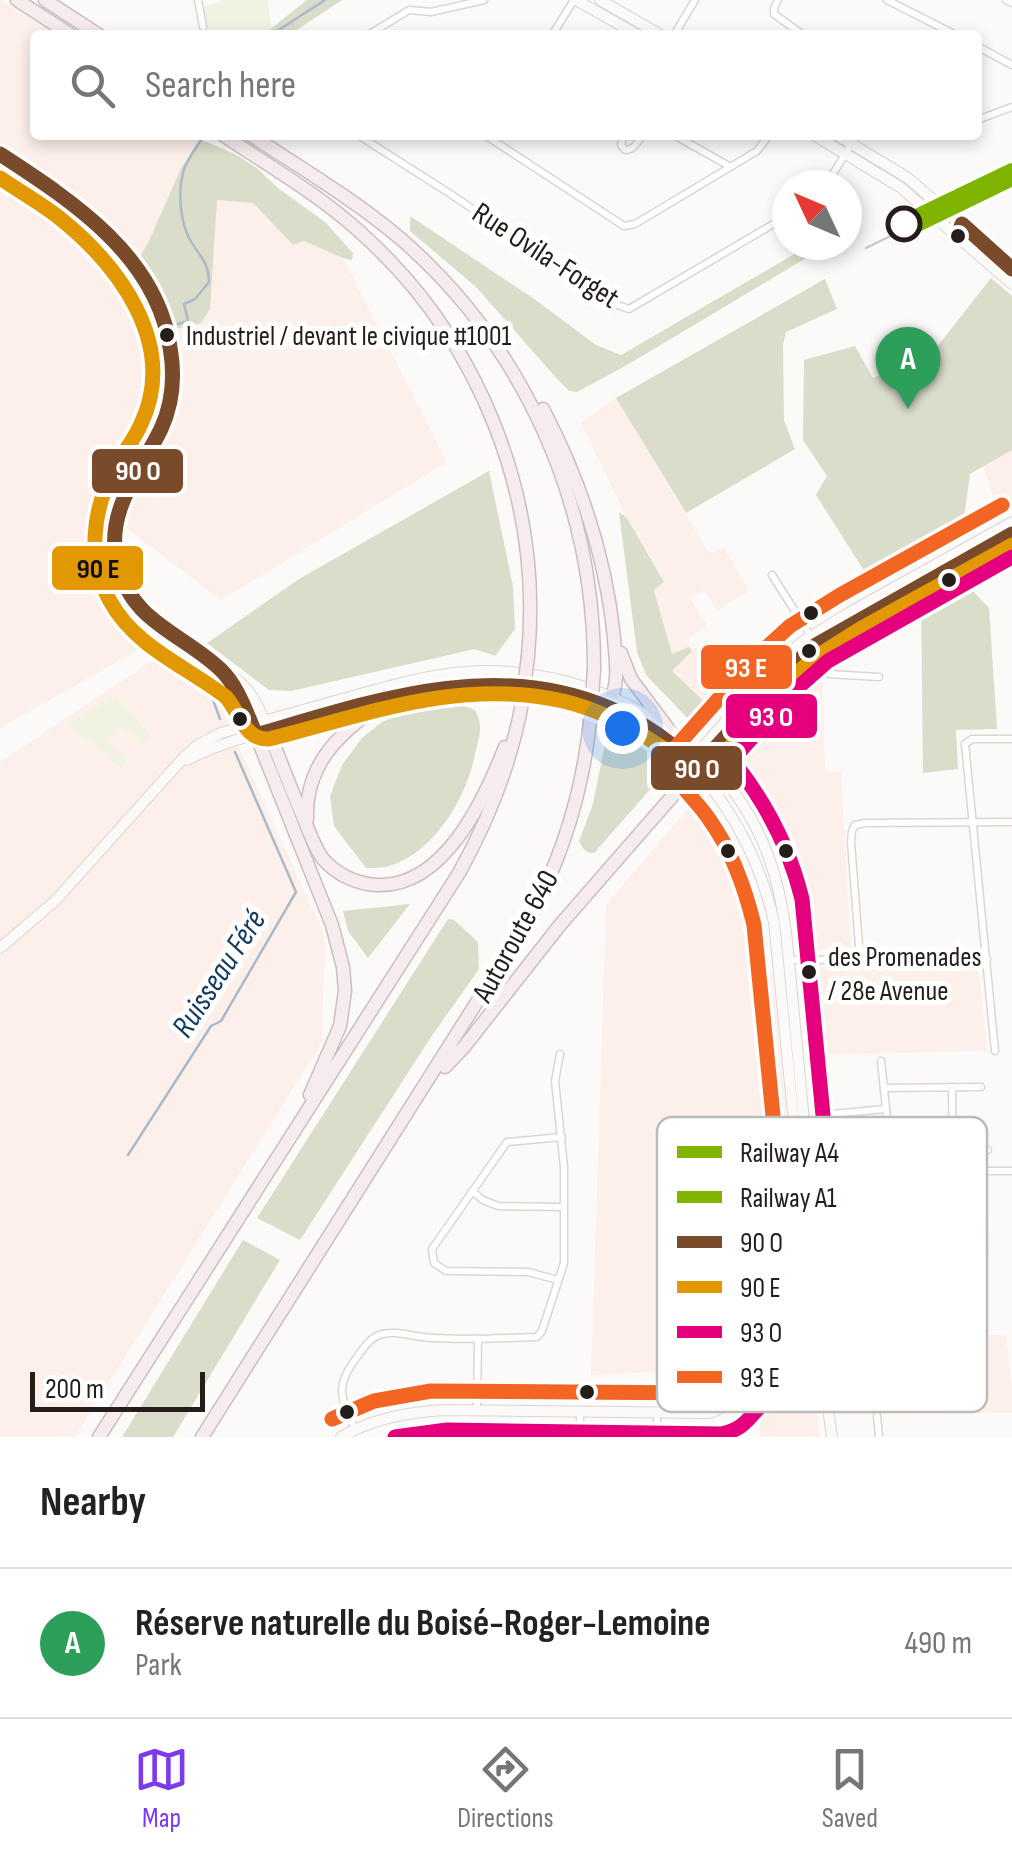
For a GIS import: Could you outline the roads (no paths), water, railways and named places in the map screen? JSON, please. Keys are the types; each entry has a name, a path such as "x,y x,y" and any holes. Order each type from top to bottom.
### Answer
{"highway":[{"path":"17,0 62,30"},
{"path":"46,0 91,30"},
{"path":"99,1437 468,856 500,786 512,747 528,656 527,547 518,498 499,437 457,348 396,267 338,214 230,140"},
{"name":"Autoroute 640","path":"202,1437 541,898 572,816 590,721 594,670 590,601 580,536 552,438 540,412 460,298 405,242 258,140"},
{"path":"552,438 591,521 627,672 667,726"},
{"path":"610,702 617,674 612,622"},
{"path":"308,827 308,796 322,759 346,730 385,700"},
{"path":"260,728 321,855 346,877 382,886 415,877 446,851 494,774 522,703"},
{"path":"260,728 332,925 344,974 338,1032 292,1136"},
{"path":"423,1090 464,1047 697,761"}],"street":[{"path":"198,0 203,27"},
{"path":"376,30 409,10 432,12 484,0"},
{"path":"555,30 575,0 629,30"},
{"path":"600,0 652,30"},
{"path":"677,30 695,0"},
{"path":"778,0 774,8 778,19 795,30"},
{"path":"887,0 946,30"},
{"path":"982,49 1012,65"},
{"path":"982,118 1012,107"},
{"name":"Rue Ovila-Forget","path":"366,140 612,302 629,309 772,225"},
{"path":"493,140 624,226 634,224 757,151 765,140"},
{"path":"622,140 621,145 630,150 639,140"},
{"path":"683,140 730,167"},
{"path":"835,170 851,144"},
{"path":"851,144 912,181 1012,269"},
{"path":"851,144 876,170 911,195 1012,284"},
{"path":"0,154 70,201 101,228 132,262 160,308 172,353 171,399 160,432 120,503 114,551 122,580 142,611 246,688 260,728"},
{"path":"697,761 813,641 1012,522"},
{"path":"813,641 1012,534"},
{"path":"772,576 830,674 880,677"},
{"path":"0,948 55,901 172,769 199,754 260,728 413,680 471,672 543,676 667,726 697,761 735,820 755,859 783,959 799,1117"},
{"path":"260,728 448,686 501,682 554,688 610,702 697,761"},
{"path":"995,1051 965,746 972,739 1012,739"},
{"path":"860,959 851,837 854,826 1012,822"},
{"path":"783,959 986,959"},
{"path":"355,1429 340,1396 342,1381 374,1337 393,1333 415,1338 536,1337 542,1331 564,1264 562,1137 555,1081 560,1054"},
{"path":"816,1060 821,1115 886,1108"},
{"path":"881,1062 887,1117"},
{"path":"952,1087 952,1117"},
{"path":"884,1088 981,1087"},
{"path":"558,1280 528,1272 446,1270 434,1262 432,1248 506,1142 562,1137"},
{"path":"987,1171 1012,1171"},
{"path":"472,1191 498,1206 563,1206"},
{"path":"478,1339 478,1411"},
{"path":"341,1437 409,1412 728,1412"},
{"path":"580,1412 580,1437"},
{"path":"657,1412 657,1437"},
{"path":"829,1412 832,1437"},
{"path":"876,1416 880,1437"}],"waterway":[{"name":"Ruisseau Féré","path":"279,30 325,0"},
{"name":"Ruisseau Féré","path":"178,324 188,321 184,304 195,299 209,282 205,263 186,231 180,197 184,168 201,140"},
{"name":"Ruisseau Féré","path":"149,430 109,479 102,492 96,525 107,594 121,616 149,639"},
{"name":"Ruisseau Féré","path":"180,663 208,686 220,719"},
{"name":"Ruisseau Féré","path":"128,1155 211,1026 221,1021 296,892 235,752"}],"tram line":[{"path":"866,248 907,228"}],"rail line":[{"name":"A4","path":"904,224 1012,172"},
{"name":"A1","path":"907,228 1012,177"}],"place":[{"name":"Industriel / devant le civique #1001","path":"167,335"},
{"name":"Réserve naturelle du Boisé-Roger-Lemoine","path":"908,409"},
{"name":"des Promenades / 28e Avenue","path":"809,972"}]}
